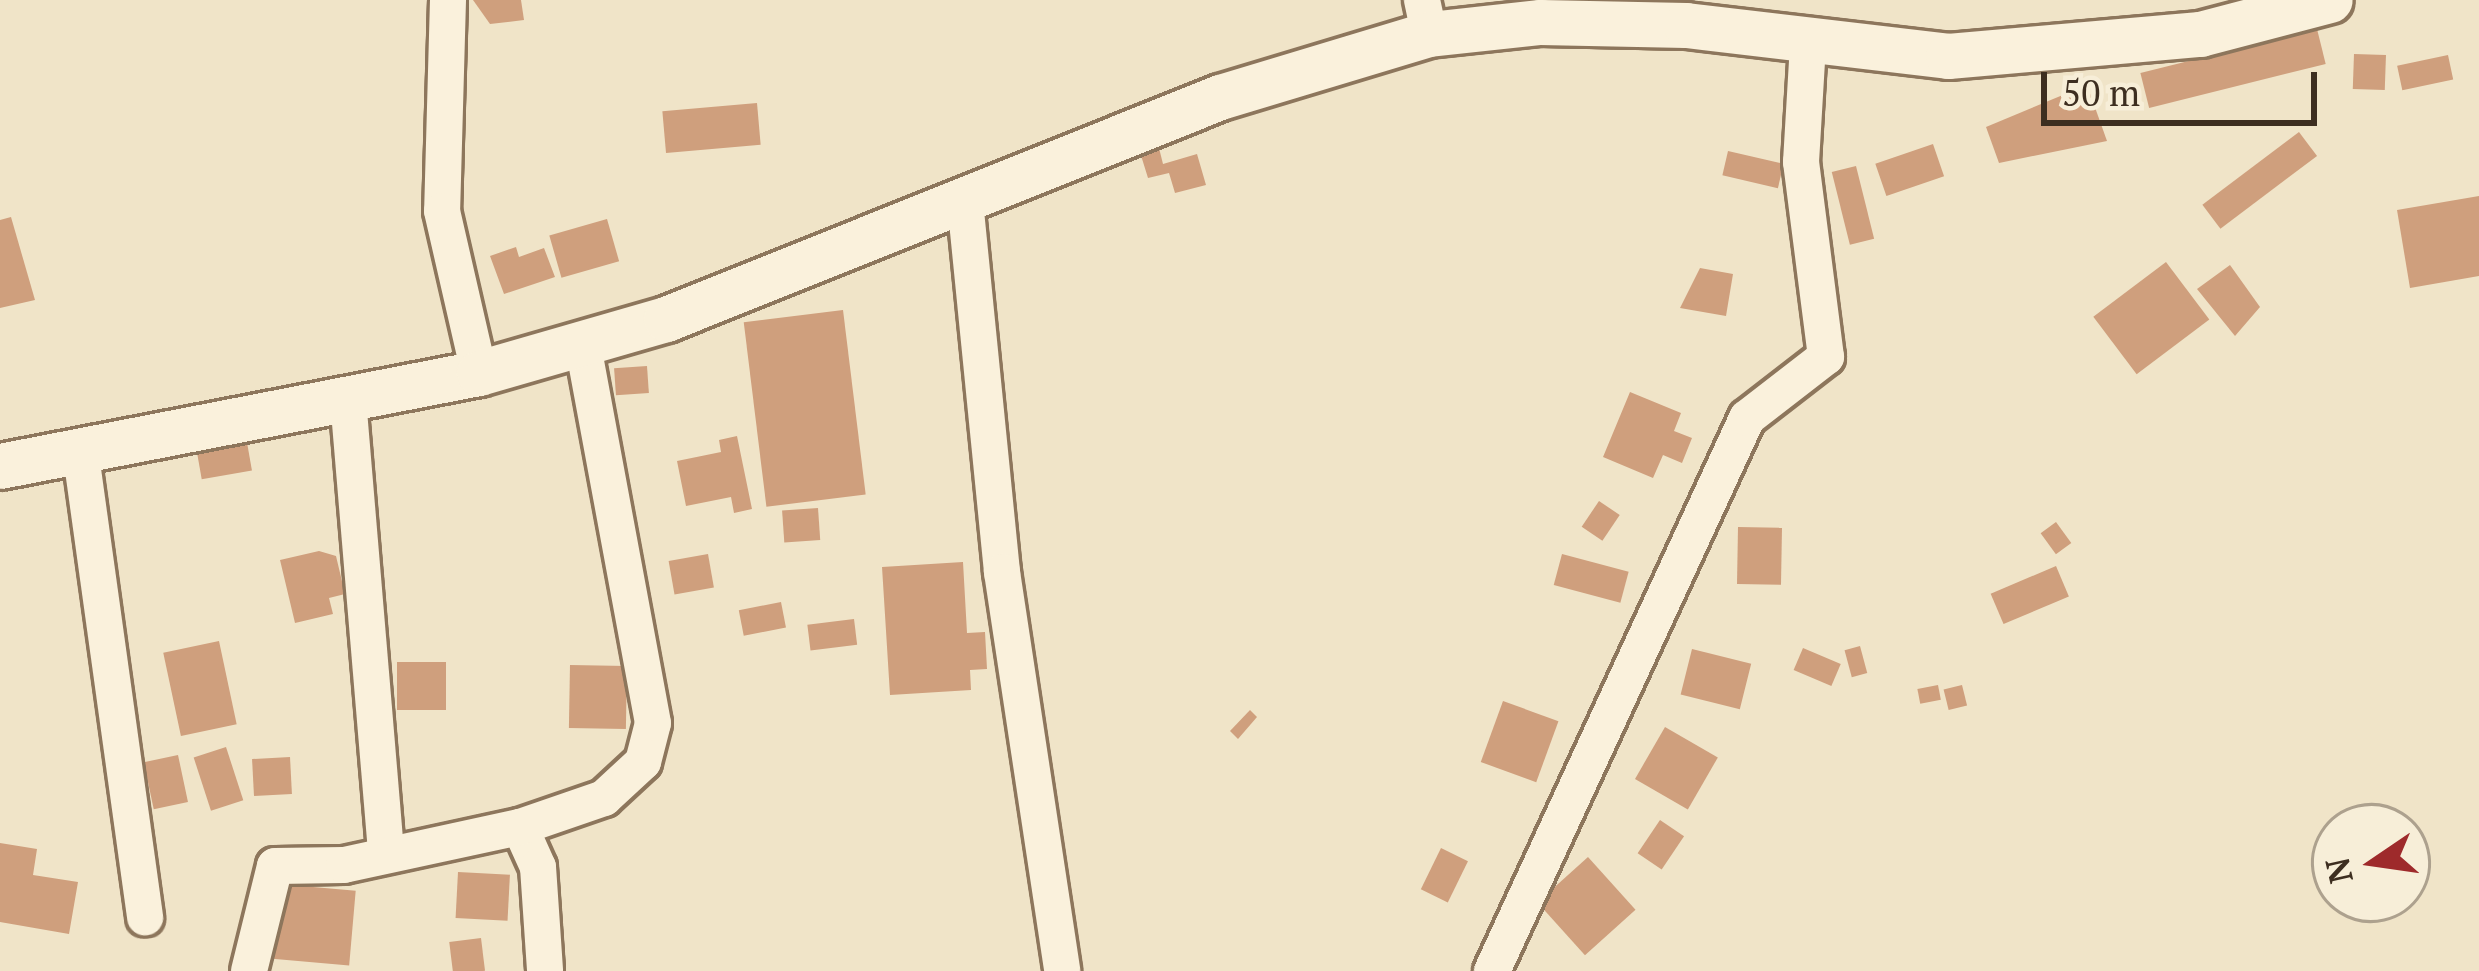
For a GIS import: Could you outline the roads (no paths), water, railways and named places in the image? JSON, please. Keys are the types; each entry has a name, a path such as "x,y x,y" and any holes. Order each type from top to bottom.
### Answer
{"street":[{"path":"448,0 442,211 479,373"},
{"path":"0,466 479,373 583,344 965,201 1425,17 1541,11 1948,56 2200,34 2321,1"},
{"path":"1492,971 1747,418 1826,357 1801,162 1808,44"},
{"path":"965,201 1002,572 1062,971"},
{"path":"249,971 275,866 520,827 627,781 653,723 583,344"},
{"path":"348,399 386,851"},
{"path":"80,448 145,918"},
{"path":"520,827 538,867 545,971"}]}
